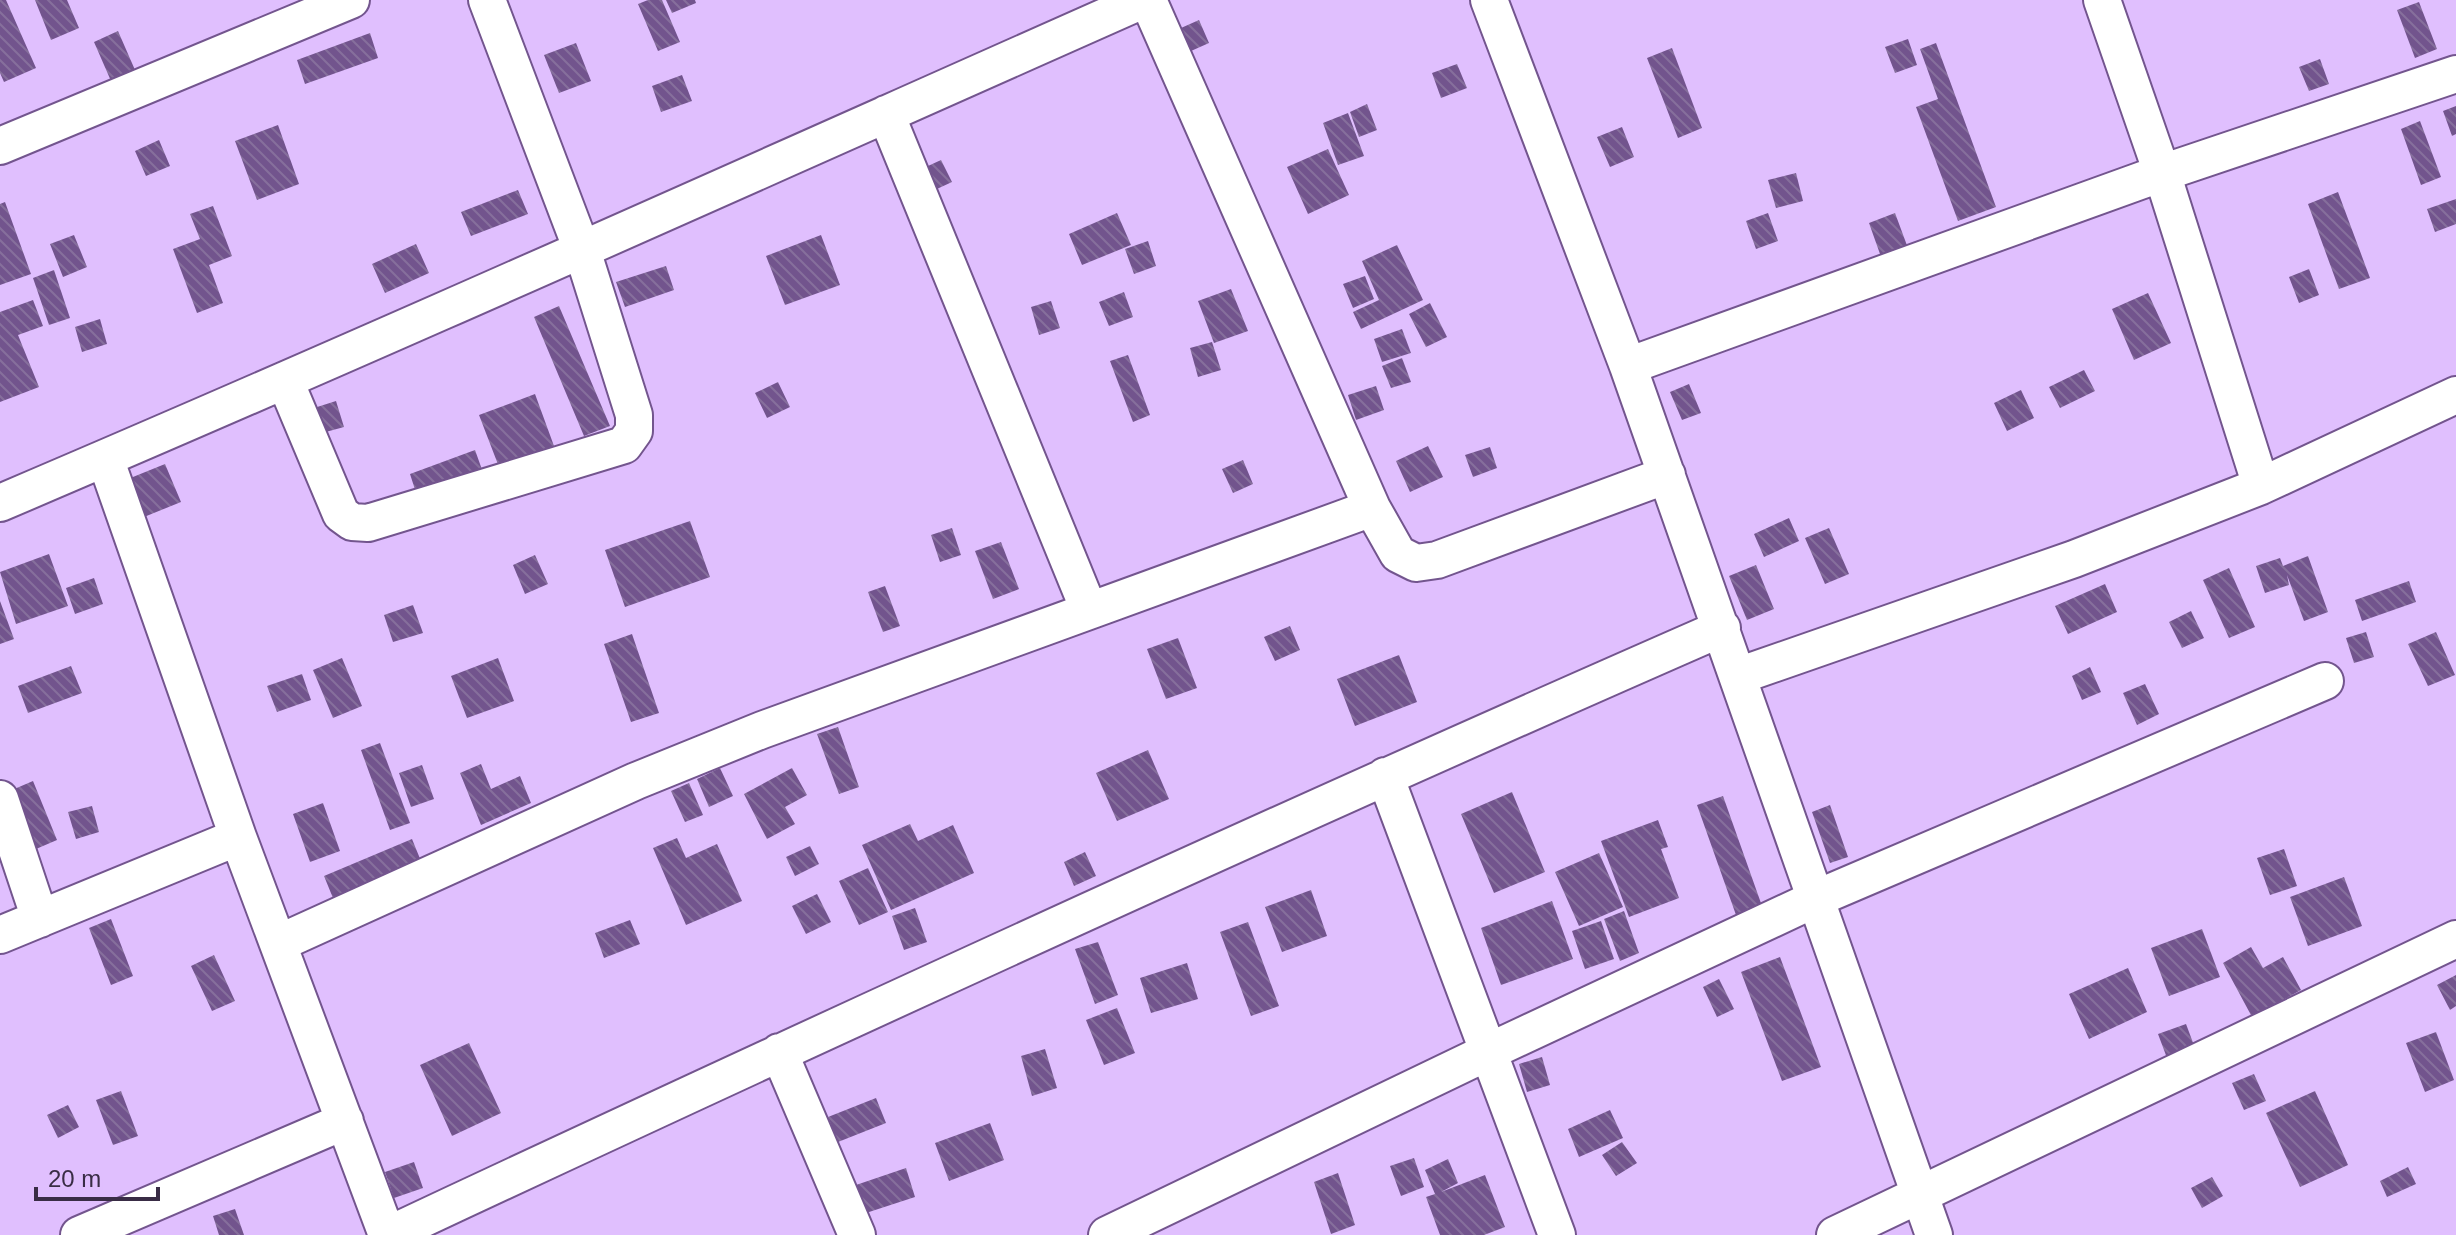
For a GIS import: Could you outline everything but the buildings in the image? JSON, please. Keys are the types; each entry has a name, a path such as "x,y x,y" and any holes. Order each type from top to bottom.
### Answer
{"street":[{"path":"0,146 351,0"},
{"path":"285,381 341,514 352,522 368,523 624,445 634,431 634,415 582,250 487,0"},
{"path":"0,503 285,381 401,327 1146,0 1372,508 1398,554 1416,563 1437,560 1667,475"},
{"path":"1489,0 1628,366 1934,1235"},
{"path":"2102,0 2162,173 2261,486"},
{"path":"1628,366 2162,173 2456,74"},
{"path":"886,114 1089,610"},
{"path":"1738,676 2074,559 2261,486 2456,395"},
{"path":"105,458 238,837 388,1235 779,1052 1385,776 1722,628"},
{"path":"279,943 636,781 762,730 1372,508"},
{"path":"1107,1235 1815,899 2325,681"},
{"path":"1385,776 1557,1235"},
{"path":"0,799 40,919"},
{"path":"0,935 238,837"},
{"path":"1835,1235 2456,939"},
{"path":"779,1052 857,1235"},
{"path":"79,1235 345,1121"}]}
